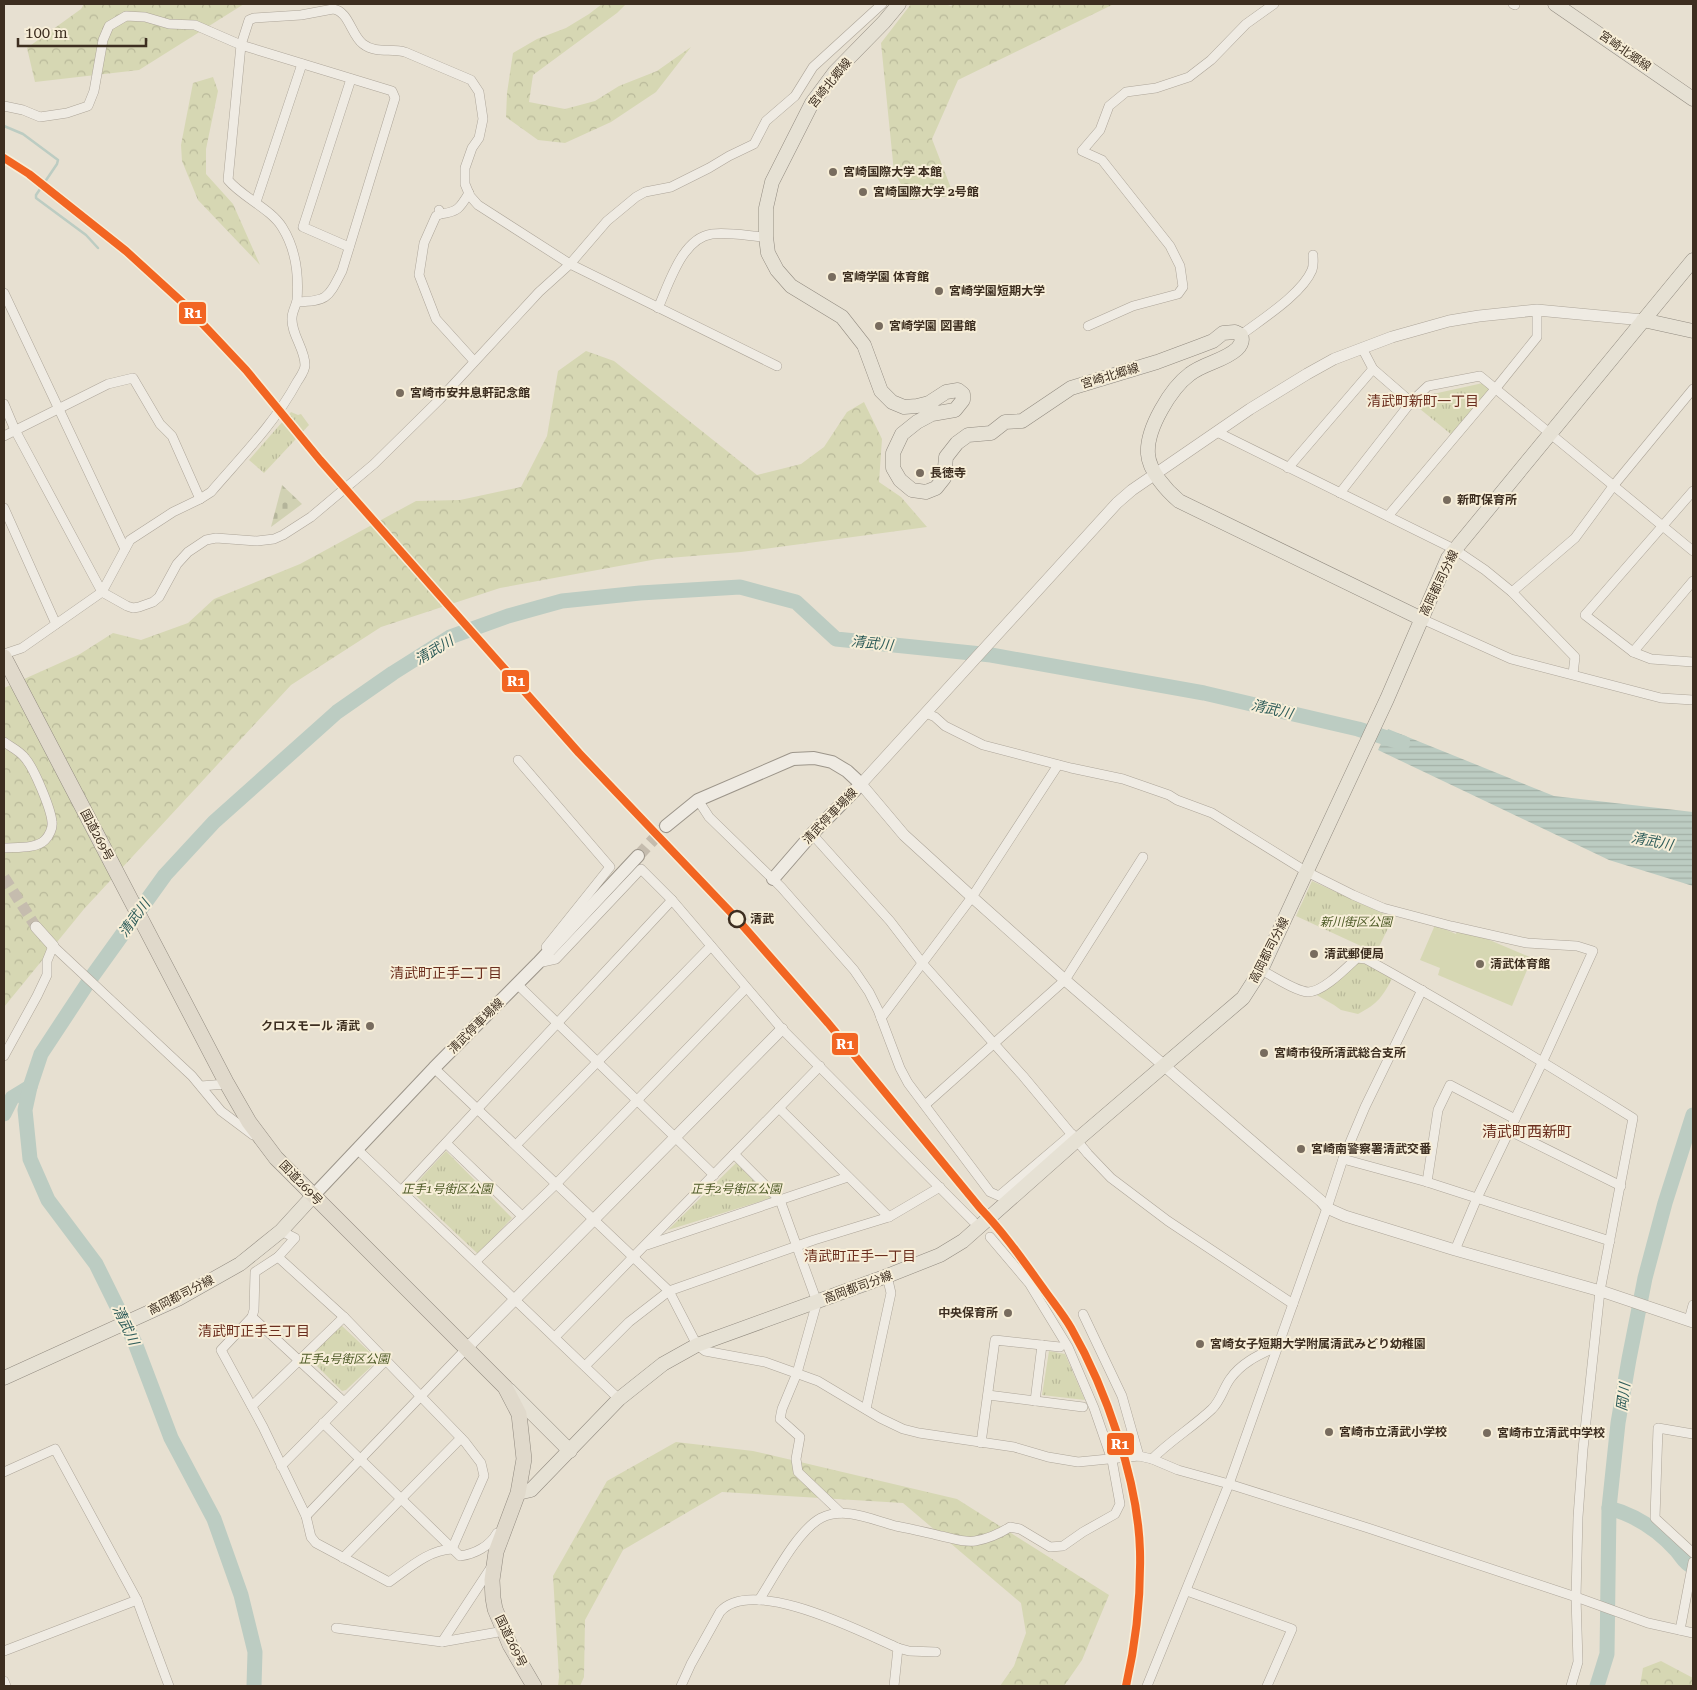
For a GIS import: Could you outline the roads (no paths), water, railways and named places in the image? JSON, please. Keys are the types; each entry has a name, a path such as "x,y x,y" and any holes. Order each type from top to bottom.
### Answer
{"highway":[{"name":"国道269号","path":"4,656 226,1082 249,1122 276,1158 312,1196 505,1387 519,1414 524,1459 518,1493 496,1552 492,1580 495,1609 510,1645 534,1686"}],"main road":[{"name":"宮崎北郷線","path":"899,4 835,72 812,102 772,182 766,208 766,238 768,253 777,270 791,286 842,317 864,345 881,391 892,402 904,407 917,406 929,402 946,392 958,390 963,394 963,400 954,410 932,414 917,422 902,434 893,453 894,468 900,480 912,490 926,492 936,488 944,478 946,457 968,435 991,433 1005,422 1022,421 1071,388 1174,356 1213,341 1223,333 1235,332 1241,335"},
{"name":"宮崎北郷線","path":"1556,4 1693,99"},
{"name":"高岡都司分線","path":"518,1493 531,1490 619,1399 662,1364 697,1345 887,1276 940,1255 963,1241 1074,1137 1165,1066 1243,998 1261,970 1309,867 1387,699 1448,558 1693,260"},
{"path":"1644,320 1693,331"},
{"path":"1241,335 1242,339 1239,347 1228,356 1190,374 1176,386 1167,400 1150,438 1148,455 1156,474 1168,492 1179,502 1422,619"},
{"name":"清武停車場線","path":"666,826 698,800 793,759 814,758 832,762 847,771 861,784 812,834 773,879"},
{"name":"清武停車場線","path":"312,1196 358,1150 434,1068 538,963 638,856"},
{"name":"高岡都司分線","path":"4,1378 178,1299 240,1264 281,1232 312,1196"},
{"path":"505,1387 570,1451"}],"street":[{"path":"4,404 15,430 102,592 121,604 140,608 159,597 177,564 188,552 206,540 216,538 266,540 283,535 310,517 374,464 440,399 539,292 570,264 607,221 645,192 671,187 754,144 766,121 795,96 814,68 882,4"},
{"path":"1088,326 1133,306 1178,294 1184,287 1180,266 1170,246 1102,160 1082,150 1100,130 1109,106 1126,92 1156,88 1189,76 1211,60 1246,24 1274,4"},
{"path":"4,656 22,648 102,592 130,540 173,512 211,492 286,402 304,368 304,361 296,340 292,318 297,302 297,264 288,237 281,224 228,180 241,45 249,20 254,18 301,15 333,9 337,10 342,13 356,38 369,48 376,51 395,49 405,52 471,80 479,92 483,119 479,138 472,148 465,168 465,184 469,194 478,204 570,264 777,366"},
{"path":"4,106 23,110 40,117 67,113 88,106 94,91 103,40 109,26 126,16 145,16 169,24 196,25 241,45 392,91 394,98 342,271 335,286 325,298 315,301 297,302"},
{"path":"256,202 302,64"},
{"path":"349,247 303,227 351,79"},
{"path":"469,194 460,208 452,212 440,212 436,216 424,243 419,275 436,319 474,361"},
{"path":"658,308 685,251 698,238 714,234 766,238"},
{"path":"1241,335 1300,288 1312,271 1314,264 1313,255"},
{"path":"4,292 125,549"},
{"path":"1644,320 1537,310 1479,316 1449,321 1392,337 1334,359 1307,374 1217,432 1132,490 1117,503 861,784 904,834 972,897 1327,1208 1345,1216 1455,1250 1604,1292 1691,1321 1693,1305"},
{"path":"1388,516 1537,337 1537,310"},
{"path":"1362,348 1373,369 1411,402"},
{"path":"1288,468 1373,369"},
{"path":"1340,493 1411,402 1428,386 1480,376 1693,551"},
{"path":"4,436 108,384 133,378 160,424 172,436 200,499"},
{"path":"1512,592 1576,538 1614,485 1693,389"},
{"path":"1217,432 1454,549 1485,570 1512,592 1575,657 1573,674"},
{"path":"1693,490 1664,526 1585,615 1633,652 1651,659 1693,662"},
{"path":"4,508 56,624"},
{"path":"1633,652 1693,581"},
{"path":"1422,619 1511,659 1661,698 1693,700"},
{"path":"926,713 935,717 945,726 983,745 1123,779 1212,813 1309,867 1353,895 1383,908 1451,926 1528,943 1578,946 1593,951 1477,1198 1455,1250"},
{"path":"4,742 17,750 29,762 49,809 52,822 50,832 42,843 31,846 4,848"},
{"path":"518,760 610,867 548,944 538,963"},
{"path":"881,1018 972,897 1058,764"},
{"path":"698,800 710,816 773,879 854,970 869,992 900,1068 949,1139 990,1192 999,1196 1074,1137"},
{"path":"812,834 890,921 923,964 1111,1178 1168,1221 1293,1304"},
{"path":"925,1105 1065,980 1143,857"},
{"path":"538,963 556,959 641,869 672,900 782,1029 973,1221"},
{"path":"401,1191 672,900"},
{"path":"36,928 192,1076 221,1111 253,1135 276,1158"},
{"path":"4,1056 47,974 47,961 53,946"},
{"path":"516,1146 711,946"},
{"path":"1261,970 1300,990 1309,992 1327,983 1357,958 1366,959 1422,990 1633,1118 1610,1240 1583,1449 1578,1662 1571,1686"},
{"path":"517,984 714,1175"},
{"path":"476,1261 556,1184 746,988"},
{"path":"1147,1686 1229,1484 1343,1159 1365,1107 1422,990"},
{"path":"306,1516 467,1348 782,1029"},
{"path":"555,1337 820,1066"},
{"path":"434,1068 669,1291 697,1345 705,1351 765,1362 818,1381 902,1429 1014,1448 1048,1457 1078,1462 1139,1456 1152,1459 1178,1470 1229,1484 1580,1598 1648,1624 1693,1633"},
{"path":"201,1086 226,1084 226,1082"},
{"path":"1427,1182 1438,1110 1450,1085 1515,1119"},
{"path":"779,1108 889,1217"},
{"path":"1510,1131 1620,1186"},
{"path":"446,1143 522,1216"},
{"path":"358,1150 619,1399"},
{"path":"734,1154 780,1200 817,1302 797,1373 782,1409 780,1419 800,1437 796,1459 798,1472 840,1513"},
{"path":"1343,1159 1427,1182 1610,1240"},
{"path":"644,1246 848,1177"},
{"path":"585,1366 629,1322 669,1291 797,1246 889,1217 940,1187"},
{"path":"281,1232 295,1238 278,1257 255,1272 254,1310 252,1317 221,1350 252,1406 306,1516 310,1537 316,1543 389,1582 428,1555 442,1549 452,1549"},
{"path":"758,1600 809,1527 822,1518 840,1513 872,1518 952,1539 973,1542 998,1535 1010,1527 1020,1529 1050,1547 1063,1546 1115,1514 1120,1504 1112,1460 1094,1408 1068,1348 1029,1283 990,1237"},
{"path":"278,1257 344,1317 461,1438 481,1462 484,1476 452,1549"},
{"path":"866,1409 891,1293 887,1276"},
{"path":"1083,1314 1122,1396 1139,1456"},
{"path":"252,1317 344,1402"},
{"path":"252,1406 344,1317"},
{"path":"982,1443 995,1340 1060,1347"},
{"path":"1035,1400 1042,1345"},
{"path":"1152,1459 1165,1445 1211,1410 1241,1366 1278,1346"},
{"path":"282,1466 386,1360"},
{"path":"988,1395 1083,1406"},
{"path":"323,1423 460,1556 470,1555 492,1543 518,1493"},
{"path":"1693,1434 1658,1428 1655,1518 1693,1553"},
{"path":"343,1558 461,1438"},
{"path":"4,1472 55,1449 137,1600 169,1686"},
{"path":"442,1642 494,1562"},
{"path":"1680,1630 1693,1562"},
{"path":"1187,1591 1292,1629 1267,1686"},
{"path":"4,1651 137,1600"},
{"path":"681,1686 690,1664 716,1618 726,1605 736,1601 771,1601 801,1608 835,1620 898,1648 909,1651 936,1652"},
{"path":"336,1628 442,1642 504,1631"},
{"path":"894,1686 898,1648"},
{"path":"4,1681 6,1686"}],"water":[{"path":"1388,729 1554,796 1693,812 1693,886 1609,860 1378,750"}],"waterway":[{"path":"4,126 23,134 58,160 36,195 36,198 86,235 98,248"},
{"name":"清武川","path":"254,1686 255,1652 241,1595 214,1519 171,1438 135,1343 96,1264 48,1200 30,1159 25,1110 30,1087 41,1054 91,978 165,875 214,822 337,712 393,673 450,637 508,616 562,601 640,593 740,587 796,602 836,639 991,655 1204,693 1358,729 1403,743"},
{"path":"4,1114 12,1098 30,1087"},
{"name":"岡川","path":"1597,1686 1607,1654 1609,1508 1618,1423 1645,1278 1665,1203 1693,1115"},
{"path":"1609,1508 1637,1519 1654,1530 1693,1567"}],"tunnel":[{"path":"638,856 666,826"},
{"path":"4,877 36,927"}],"place":[{"name":"宮崎国際大学 本館","path":"833,172"},
{"name":"宮崎国際大学 2号館","path":"863,192"},
{"name":"宮崎学園 体育館","path":"832,277"},
{"name":"宮崎学園短期大学","path":"939,291"},
{"name":"宮崎学園 図書館","path":"879,326"},
{"name":"宮崎市安井息軒記念館","path":"400,393"},
{"name":"長徳寺","path":"920,473"},
{"name":"新町保育所","path":"1447,500"},
{"name":"清武","path":"737,919"},
{"name":"清武郵便局","path":"1314,954"},
{"name":"清武体育館","path":"1480,964"},
{"name":"クロスモール 清武","path":"370,1026"},
{"name":"宮崎市役所清武総合支所","path":"1264,1053"},
{"name":"宮崎南警察署清武交番","path":"1301,1149"},
{"name":"中央保育所","path":"1008,1313"},
{"name":"宮崎女子短期大学附属清武みどり幼稚園","path":"1200,1344"},
{"name":"宮崎市立清武小学校","path":"1329,1432"},
{"name":"宮崎市立清武中学校","path":"1487,1433"}],"district":[{"name":"清武町新町一丁目","path":"1423,401"},
{"name":"清武町正手二丁目","path":"446,973"},
{"name":"清武町西新町","path":"1527,1132"},
{"name":"清武町正手一丁目","path":"860,1256"},
{"name":"清武町正手三丁目","path":"254,1331"}],"park label":[{"name":"新川街区公園","path":"1356,922"},
{"name":"正手1号街区公園","path":"447,1189"},
{"name":"正手2号街区公園","path":"736,1189"},
{"name":"正手4号街区公園","path":"344,1359"}]}
